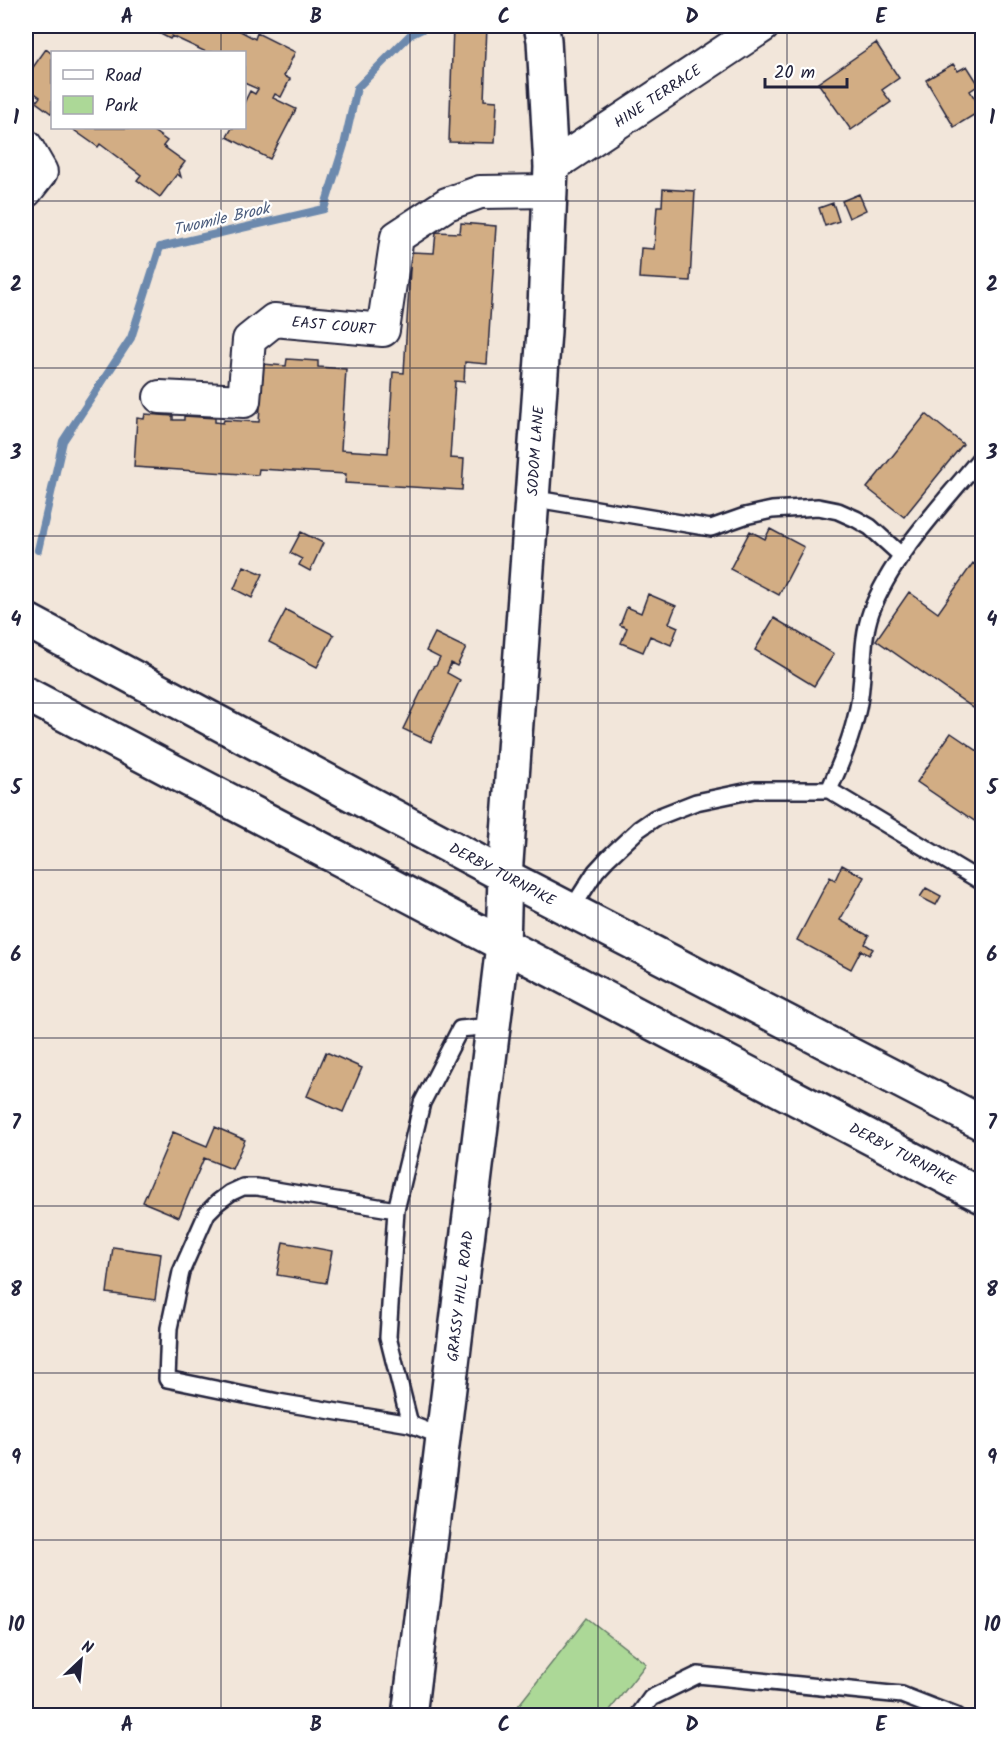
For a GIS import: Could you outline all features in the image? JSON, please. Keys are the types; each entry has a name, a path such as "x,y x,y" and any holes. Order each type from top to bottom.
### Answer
{"main road":[{"name":"SODOM LANE","path":"505,876 530,540 530,498 543,331 550,179 544,40 541,26"},
{"name":"DERBY TURNPIKE","path":"26,620 505,876 982,1123"},
{"name":"DERBY TURNPIKE","path":"26,694 982,1196"},
{"name":"GRASSY HILL ROAD","path":"409,1716 503,945 505,876"}],"street":[{"name":"HINE TERRACE","path":"550,179 763,26"},
{"path":"26,146 41,172 26,191"},
{"name":"EAST COURT","path":"160,397 244,401 249,340 274,320 383,330 397,237 447,204 480,192 550,179"}],"lane":[{"path":"829,790 851,739 859,706 865,634 872,612 902,556 982,456"},
{"path":"530,498 711,528 745,516 772,510 818,507 838,511 863,523 902,556"},
{"path":"571,910 596,871 623,842 639,829 664,814 705,800 754,790 829,790 982,882"},
{"path":"410,1424 388,1337 396,1210 422,1103 451,1045 460,1029 493,1026"},
{"path":"396,1210 257,1186 243,1187 218,1202 207,1214 181,1272 169,1328 167,1379 278,1402 410,1424 443,1437"},
{"path":"638,1716 651,1698 698,1675 902,1695 956,1716"}],"green space":[{"path":"587,1618 646,1664 606,1715 511,1715"}],"building":[{"path":"151,26 231,26 255,39 257,33 295,52 284,76 290,79 281,97 275,94 273,98 296,109 270,159 227,137 231,129 246,129 246,99 250,91 255,94 258,89 246,84 246,51 204,51 172,36 170,39 149,28"},
{"path":"453,26 487,26 484,100 497,101 495,143 449,142"},
{"path":"876,43 899,78 882,90 891,102 851,130 818,83"},
{"path":"46,49 51,53 51,113 36,102 40,97 26,87 26,77"},
{"path":"953,64 958,71 967,66 979,85 970,91 982,110 954,127 926,80"},
{"path":"72,129 150,129 167,141 163,146 185,162 179,170 181,177 177,174 160,197 137,180 141,175 100,144 98,147"},
{"path":"663,189 695,191 690,281 639,278 641,248 654,249 657,206 662,206"},
{"path":"859,194 866,210 849,218 842,201"},
{"path":"833,203 839,221 825,226 819,208"},
{"path":"461,223 496,226 487,364 465,362 464,382 455,381 450,458 464,459 462,490 345,483 346,474 259,469 258,475 134,467 137,418 144,419 145,414 173,416 173,420 184,420 184,416 215,418 215,422 223,423 224,420 259,422 263,364 286,366 287,359 318,361 318,367 346,369 341,450 388,453 393,372 404,373 411,252 434,253 436,232 460,233"},
{"path":"926,414 963,444 904,517 867,488"},
{"path":"770,529 804,547 779,595 730,569 750,531 765,539"},
{"path":"301,532 323,543 310,571 299,565 302,559 290,553"},
{"path":"973,563 982,570 982,714 876,640 909,592 938,613"},
{"path":"244,566 263,574 252,598 234,589"},
{"path":"648,594 676,606 669,623 678,627 671,645 650,636 643,652 621,643 627,628 620,625 627,607 641,613"},
{"path":"286,610 334,635 317,667 269,642"},
{"path":"774,618 834,654 814,686 755,650"},
{"path":"435,633 466,648 457,666 451,663 447,673 460,680 431,742 403,729 433,667 440,658 426,651"},
{"path":"951,733 982,754 982,826 917,782"},
{"path":"842,865 864,877 840,920 869,936 865,944 873,949 869,955 861,950 851,969 797,940 830,877 835,880"},
{"path":"926,888 941,896 936,905 920,897"},
{"path":"326,1052 362,1068 343,1112 307,1096"},
{"path":"215,1127 245,1140 232,1169 204,1158 179,1217 143,1202 173,1132 207,1146"},
{"path":"283,1242 332,1251 326,1283 277,1275"},
{"path":"113,1247 161,1254 155,1300 107,1293"}],"waterway":[{"name":"Twomile Brook","path":"38,550 63,441 131,338 160,247 324,209 344,145 357,88 410,35 429,26"}]}
